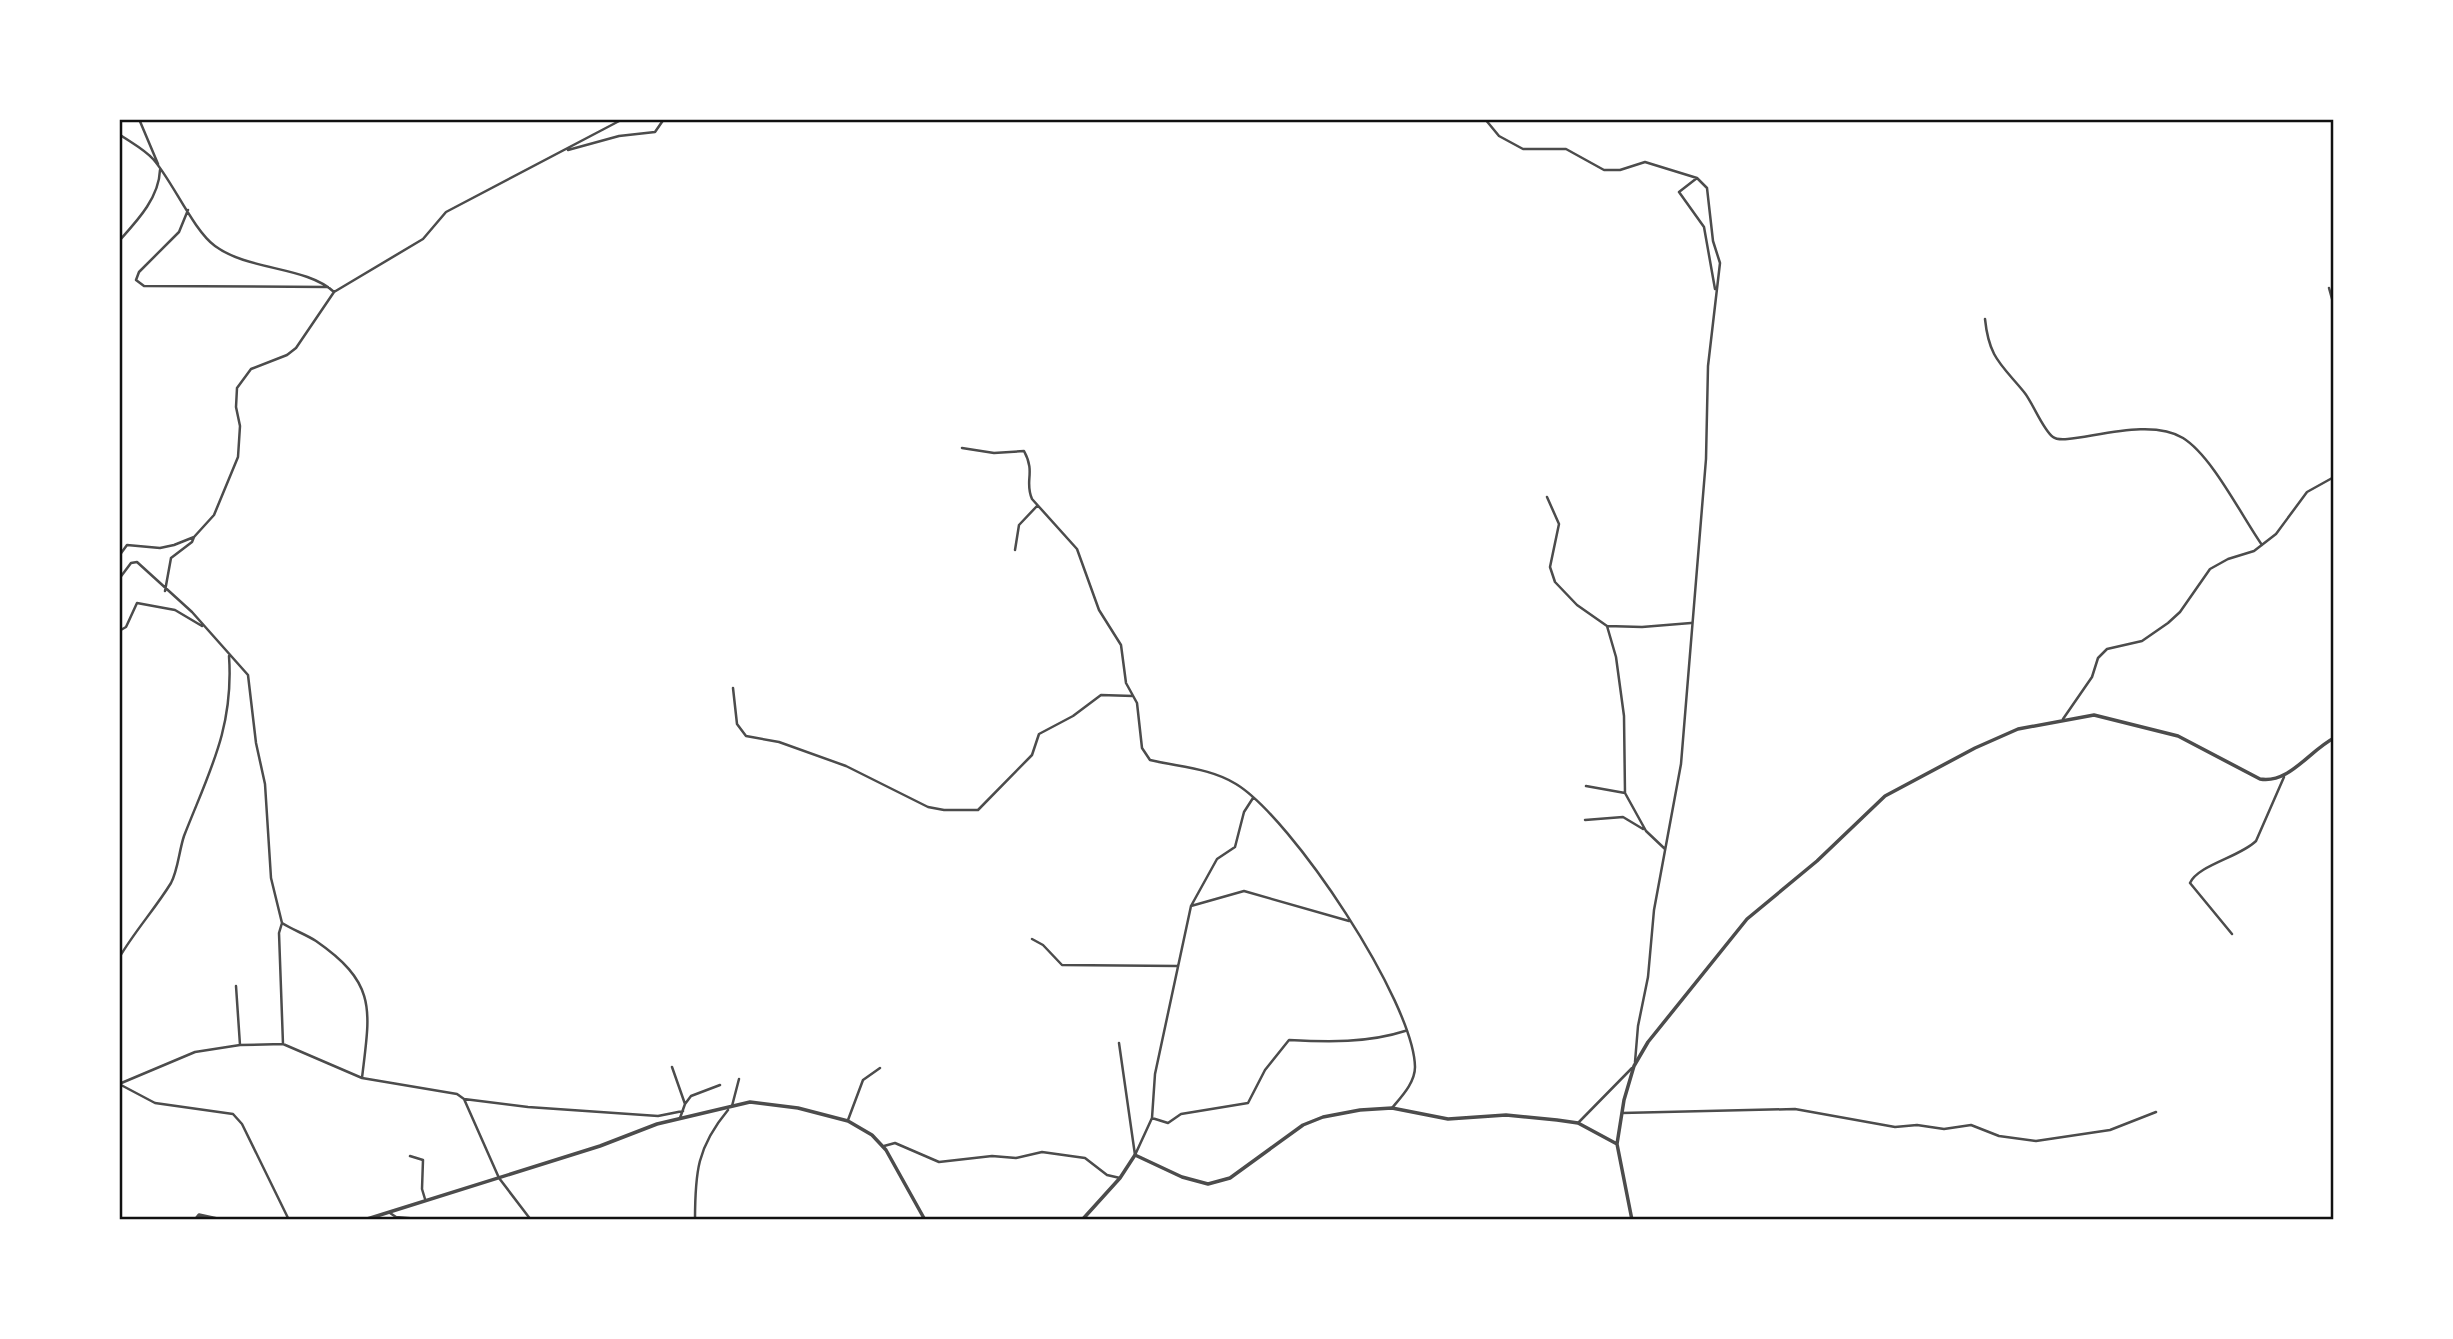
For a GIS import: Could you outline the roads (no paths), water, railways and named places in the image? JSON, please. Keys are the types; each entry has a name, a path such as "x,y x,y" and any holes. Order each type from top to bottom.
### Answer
{"street":[{"path":"119,241 140,219 159,184 160,168 139,119"},
{"path":"165,591 171,558 192,542 214,515 238,457 240,426 236,407 237,388 251,369 287,355 296,348 334,292 423,239 446,212 623,119"},
{"path":"561,152 619,136 655,132 664,119"},
{"path":"1485,119 1499,136 1523,149 1566,149 1604,170 1620,170 1645,162 1697,178 1707,188 1713,241 1720,263 1708,366 1706,467 1681,764 1665,849 1634,1066 1617,1144 1632,1220"},
{"path":"119,134 153,158 215,246 267,269 316,280 334,292"},
{"path":"1697,178 1679,192 1704,227 1715,294"},
{"path":"188,210 179,232 139,272 136,280 144,286 328,287"},
{"path":"2329,288 2334,306"},
{"path":"1985,319 1994,359 2024,392 2051,437 2061,441 2116,429 2158,427 2183,438 2208,462 2262,545"},
{"path":"962,448 994,453 1024,451 1032,466 1028,492 1037,506 1077,550 1099,610 1121,645 1126,683 1133,696 1141,724 1143,748 1150,760 1207,771 1237,785 1253,798 1326,880 1379,970 1405,1031 1415,1069 1407,1090 1392,1108"},
{"path":"2063,719 2092,677 2098,658 2107,649 2142,641 2180,612 2210,569 2262,545 2276,534 2307,492 2334,477"},
{"path":"1547,497 1559,524 1550,567 1555,582 1577,605 1606,626 1642,627 1692,623"},
{"path":"1015,550 1019,525 1037,506"},
{"path":"119,556 127,545 160,548 194,537"},
{"path":"119,579 131,563 137,562 165,591 192,612 248,675 256,743 265,784 271,878 282,923 279,933 283,1044"},
{"path":"119,631 126,627 137,603 146,602 175,610 206,629"},
{"path":"1606,626 1616,657 1624,716 1625,793 1646,831"},
{"path":"119,958 172,880 180,848 215,766 226,721 231,682 229,654"},
{"path":"733,688 737,724 746,736 779,742 846,765 928,807 961,811 978,810 1032,755 1039,734 1073,716 1101,695 1112,693 1133,696"},
{"path":"1578,1123 1634,1066 1669,1013 1747,919 1817,862 1885,796 2018,729 2094,715 2111,718 2178,736 2260,779 2270,781 2284,777"},
{"path":"2232,934 2190,883 2198,873 2249,849 2256,841 2284,777 2305,757 2334,738"},
{"path":"1586,786 1625,793"},
{"path":"1082,1220 1120,1178 1153,1118 1155,1074 1191,906 1217,859 1235,847 1244,812 1253,798"},
{"path":"1585,820 1623,817 1646,831 1665,849"},
{"path":"1191,906 1244,891 1349,921"},
{"path":"282,923 338,958 361,985 368,1013 362,1078"},
{"path":"1032,939 1043,945 1062,965 1177,966"},
{"path":"236,986 240,1045"},
{"path":"1153,1118 1168,1123 1181,1115 1248,1104 1265,1070 1289,1040 1384,1038 1405,1031"},
{"path":"1119,1043 1135,1155"},
{"path":"119,1084 144,1076 195,1052 240,1045 283,1044 362,1078 457,1094 464,1098 528,1107 658,1116 682,1111"},
{"path":"672,1067 685,1104"},
{"path":"848,1121 863,1080 880,1068"},
{"path":"695,1220 694,1189 699,1157 710,1130 732,1105 739,1079"},
{"path":"119,1084 155,1103 233,1114 242,1124 289,1220"},
{"path":"680,1118 691,1096 720,1085"},
{"path":"464,1098 499,1178 531,1220"},
{"path":"732,1105 750,1102 798,1108 848,1121 872,1135 882,1146 925,1220"},
{"path":"1135,1155 1182,1177 1208,1184 1230,1178 1303,1125 1323,1117 1360,1110 1392,1108 1448,1119 1506,1115 1578,1123 1617,1144"},
{"path":"1622,1113 1795,1109 1895,1127 1917,1125 1944,1129 1971,1125 1999,1136 2036,1141 2110,1130 2156,1112"},
{"path":"364,1220 680,1118 728,1110"},
{"path":"882,1146 895,1143 939,1162 992,1156 1016,1158 1042,1152 1085,1158 1107,1175 1120,1178"},
{"path":"410,1156 423,1160 425,1164 422,1189 425,1199"},
{"path":"388,1211 396,1217 431,1220"},
{"path":"195,1220 199,1214 205,1214 222,1220"}]}
